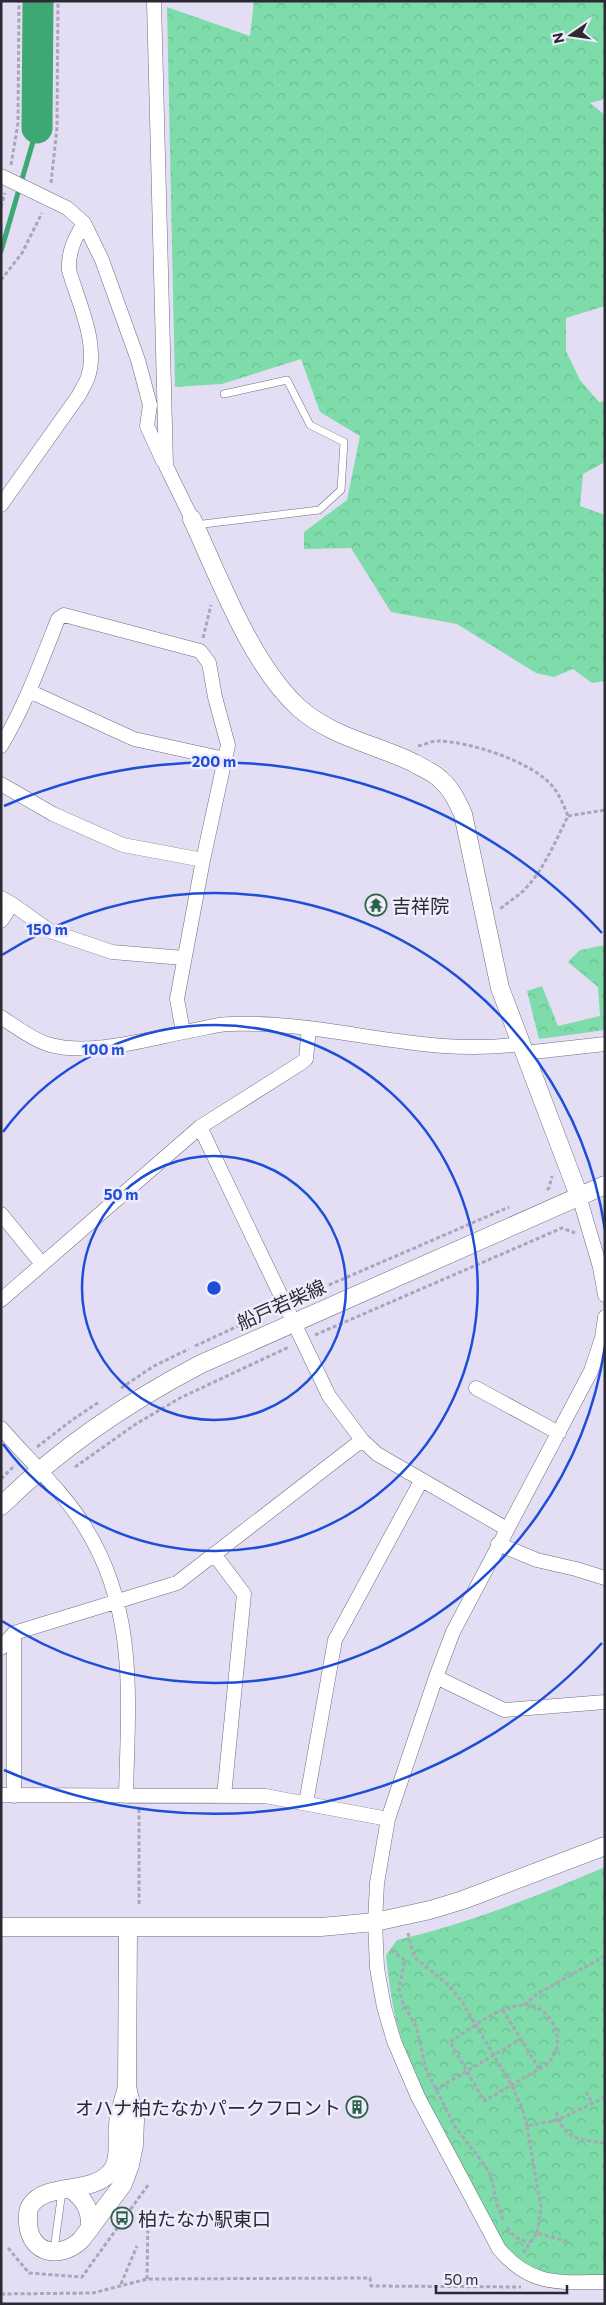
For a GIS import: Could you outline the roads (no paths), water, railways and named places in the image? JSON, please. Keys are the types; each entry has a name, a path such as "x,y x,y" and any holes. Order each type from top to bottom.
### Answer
{"street":[{"path":"154,1 166,466"},
{"path":"5,177 67,208 84,223 102,260 138,360 150,405 147,426 255,650 284,693 298,708 319,723 340,734 405,759 440,779 455,797 463,814 500,988 579,1196 600,1267 605,1295"},
{"path":"1,505 79,394 88,378 91,355 69,270 71,248 84,223"},
{"path":"1,746 13,727 58,618 64,615 200,651 209,663 215,697 228,745 202,860 177,999 183,1032"},
{"path":"29,691 134,739 225,759"},
{"path":"1,784 53,814 123,845 202,860"},
{"path":"1,921 7,901 50,931 112,952 184,958"},
{"path":"1,1017 24,1034 46,1044 64,1048 111,1045 227,1024 309,1028 456,1048 522,1048 605,1044"},
{"path":"1,1300 200,1127 306,1059 309,1028"},
{"path":"200,1127 329,1396 362,1440 377,1454 421,1481 507,1528"},
{"name":"船戸若柴線","path":"1,1506 38,1471 106,1420 154,1389 201,1364 605,1185"},
{"path":"1,1214 42,1264"},
{"path":"605,1318 602,1338 591,1371 453,1632 388,1819 377,1883 375,1922 377,1968 384,2007 400,2057 418,2097 499,2249 519,2268 537,2279 552,2282 605,2282"},
{"path":"476,1388 558,1433"},
{"path":"1,1428 84,1525 103,1558 119,1602 126,1647 132,1796"},
{"path":"1,1648 14,1634 177,1583 362,1440"},
{"path":"306,1804 335,1640 421,1481"},
{"path":"498,1544 537,1560 605,1578"},
{"path":"214,1554 244,1594 224,1796"},
{"path":"14,1634 8,1796 265,1796 388,1819"},
{"path":"436,1677 504,1710 605,1702"},
{"path":"1,1927 321,1927 375,1922 430,1910 463,1900 605,1846"},
{"path":"127,2087 135,2120 134,2145 130,2165 123,2184 90,2229 73,2248 54,2252 36,2245 31,2237 28,2216 30,2206 40,2197 95,2182 105,2177 113,2169 117,2153 118,2123 127,2087 128,1928"},
{"path":"66,2190 83,2198 90,2217 90,2229"}],"lane":[{"path":"194,522 319,510 341,490 344,442 310,425 287,380 224,394"},
{"path":"54,2252 66,2190"}],"waterway":[{"path":"37,128 38,1"},
{"path":"1,251 37,128"}],"place":[{"name":"吉祥院","path":"376,905"},
{"name":"オハナ柏たなかパークフロント","path":"357,2107"},
{"name":"柏たなか駅東口","path":"122,2218"}]}
